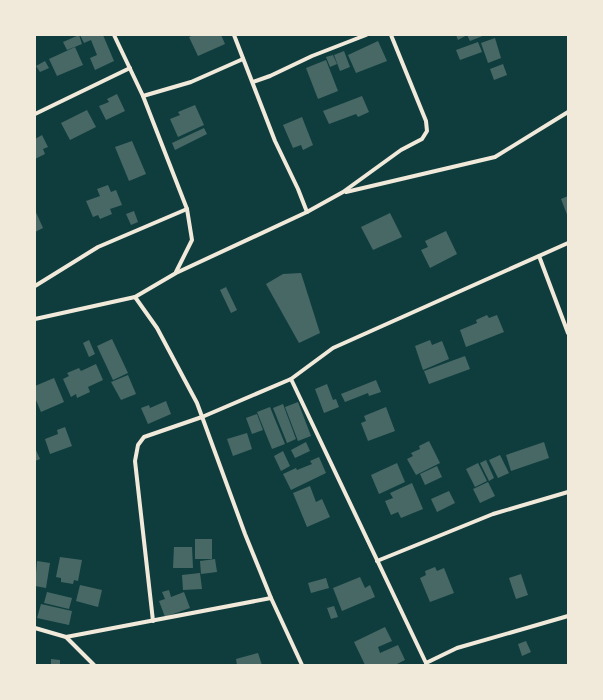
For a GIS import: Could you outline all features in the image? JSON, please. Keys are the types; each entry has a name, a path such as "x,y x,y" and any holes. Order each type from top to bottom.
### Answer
{"street":[{"path":"114,35 143,96 187,209 192,240 176,273"},
{"path":"234,35 275,141 298,189 307,212"},
{"path":"253,82 270,76 312,56 366,35"},
{"path":"35,319 135,297 176,273 307,212 343,192 401,150 422,139 427,131 426,121 391,35"},
{"path":"143,96 192,82 243,59"},
{"path":"35,114 130,68"},
{"path":"343,192 495,157 568,112"},
{"path":"35,286 98,247 187,209"},
{"path":"153,621 135,461 138,445 144,437 202,417 291,379 332,348 568,244"},
{"path":"539,256 568,333"},
{"path":"135,297 157,328 184,377 202,417 245,534 271,598 302,665"},
{"path":"291,379 427,664 457,648 568,616"},
{"path":"377,561 493,514 568,492"},
{"path":"35,628 66,637 271,598"},
{"path":"66,637 94,665"}],"building":[{"path":"79,35 82,44 67,50 63,42"},
{"path":"80,35 103,35 114,61 95,70 90,58 97,55 91,40 84,43"},
{"path":"194,35 221,35 225,44 198,56 189,37"},
{"path":"456,35 467,35 458,40"},
{"path":"467,35 485,35 470,41"},
{"path":"495,38 501,58 488,63 481,43"},
{"path":"378,41 387,61 356,73 348,55"},
{"path":"478,42 482,52 460,60 456,50"},
{"path":"75,47 83,65 57,76 49,59"},
{"path":"344,51 350,67 340,71 334,55"},
{"path":"333,55 337,64 330,67 326,57"},
{"path":"326,60 338,91 318,99 306,68"},
{"path":"45,61 49,68 40,72 36,66"},
{"path":"503,64 507,75 494,80 490,69"},
{"path":"117,94 125,111 106,120 99,106 109,102 107,99"},
{"path":"362,96 369,112 358,117 356,114 329,124 323,111"},
{"path":"195,105 204,125 178,137 170,119 180,115 178,112"},
{"path":"87,110 96,127 70,140 61,123"},
{"path":"302,117 313,145 303,150 301,145 293,148 283,125"},
{"path":"204,128 207,134 175,150 172,143"},
{"path":"42,135 48,147 43,149 45,154 35,159 35,139"},
{"path":"132,141 146,174 129,181 115,147"},
{"path":"108,185 111,192 116,190 122,205 110,209 112,214 100,219 98,215 93,217 86,201 100,196 97,189"},
{"path":"568,196 568,217 561,199"},
{"path":"35,210 43,228 35,232"},
{"path":"134,211 138,222 131,225 126,214"},
{"path":"390,213 402,237 373,250 361,227"},
{"path":"446,231 457,254 430,268 421,250 428,247 425,241"},
{"path":"301,273 320,333 299,343 266,284 283,274"},
{"path":"226,287 237,310 231,313 220,290"},
{"path":"487,315 489,318 497,315 504,332 466,347 460,330 477,323 476,320"},
{"path":"112,339 128,373 113,380 97,346"},
{"path":"89,340 95,354 89,357 83,343"},
{"path":"430,340 432,345 442,341 449,359 423,370 415,346"},
{"path":"465,356 470,369 429,384 424,371"},
{"path":"96,364 103,380 88,387 90,392 77,398 76,394 71,397 63,379 69,376 67,373 79,368 81,371"},
{"path":"128,375 136,394 121,400 111,382"},
{"path":"54,378 64,402 41,412 35,398 35,386"},
{"path":"376,380 381,392 369,396 368,393 345,402 341,394"},
{"path":"327,384 333,400 336,399 339,407 324,413 315,389"},
{"path":"166,401 171,414 148,424 141,408 149,405 150,408"},
{"path":"298,402 311,436 298,441 285,407"},
{"path":"283,404 296,439 287,443 273,408"},
{"path":"270,407 285,444 272,449 257,412"},
{"path":"386,407 395,431 368,441 361,423 366,421 364,416"},
{"path":"257,414 263,430 252,434 246,418"},
{"path":"65,427 72,446 50,454 45,439 58,434 57,430"},
{"path":"247,433 252,449 233,456 227,439"},
{"path":"429,441 440,463 416,475 407,459 413,456 411,453 420,449 419,446"},
{"path":"306,442 310,451 295,458 291,450"},
{"path":"544,442 549,458 511,471 506,455"},
{"path":"35,448 40,459 35,461"},
{"path":"283,451 290,466 281,471 274,456"},
{"path":"500,455 509,473 498,478 489,460"},
{"path":"319,457 326,473 291,490 283,474 296,468 297,470 312,464 310,461"},
{"path":"486,460 494,478 489,481 480,463"},
{"path":"397,463 405,482 379,494 371,475"},
{"path":"478,463 487,481 475,487 466,469"},
{"path":"437,466 442,477 425,485 420,474"},
{"path":"488,482 495,496 480,503 473,489"},
{"path":"412,483 423,509 401,518 398,512 391,515 385,501 393,498 390,493"},
{"path":"310,486 316,502 322,499 330,517 307,527 293,493"},
{"path":"449,491 455,503 437,512 431,499"},
{"path":"195,539 212,539 212,559 195,559"},
{"path":"174,547 192,547 193,568 173,568"},
{"path":"60,557 82,560 78,581 74,580 73,584 61,582 61,578 56,577"},
{"path":"215,559 217,572 201,574 200,561"},
{"path":"37,561 50,563 46,588 35,586"},
{"path":"435,567 437,571 444,568 454,593 430,602 420,578 426,575 425,571"},
{"path":"200,573 202,589 183,590 182,575"},
{"path":"521,574 528,595 516,599 509,578"},
{"path":"360,577 365,588 370,585 375,597 342,611 333,588"},
{"path":"326,578 329,588 311,593 308,583"},
{"path":"80,585 102,590 98,607 76,601"},
{"path":"169,590 171,597 184,592 190,608 165,617 159,601 165,599 162,592"},
{"path":"47,592 72,598 69,609 44,603"},
{"path":"41,604 72,611 69,625 37,618"},
{"path":"334,606 338,617 331,619 327,608"},
{"path":"385,627 392,641 378,647 380,653 398,645 405,660 395,665 365,665 354,642"},
{"path":"526,641 531,652 522,656 518,644"},
{"path":"258,653 262,665 237,665 236,659"},
{"path":"51,659 60,660 60,665 51,665"}]}
